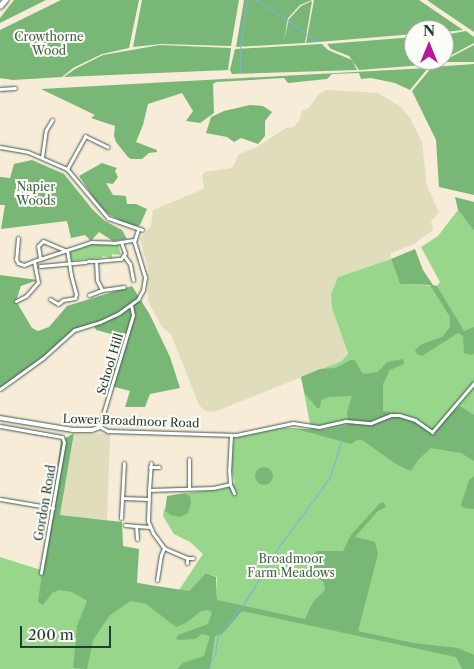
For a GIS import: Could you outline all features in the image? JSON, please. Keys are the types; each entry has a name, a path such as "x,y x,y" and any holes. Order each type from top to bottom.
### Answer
{"main road":[{"path":"0,6 5,0"}],"street":[{"path":"0,89 15,88"},
{"path":"42,157 46,130 52,120"},
{"path":"67,169 85,136 108,147"},
{"path":"0,147 42,157 67,169 108,218 140,230 134,240 145,277 140,296 132,305 100,322 74,330 43,358 0,389"},
{"path":"18,238 16,259 24,265 91,242 134,240"},
{"path":"40,258 38,246 43,241 66,250"},
{"path":"121,242 124,256 130,264 133,280"},
{"path":"50,299 58,304 63,300 75,298 76,294 66,250"},
{"path":"40,266 121,259 124,256"},
{"path":"16,301 26,296 38,282 34,261"},
{"path":"96,261 97,280 102,290"},
{"path":"89,295 102,290 124,287"},
{"name":"School Hill","path":"100,427 133,315 132,305"},
{"name":"Lower Broadmoor Road","path":"0,418 73,430 92,430 100,427 111,431 231,435 293,423 319,427 342,421 371,423 391,415 399,415 415,420 432,432 474,384"},
{"name":"Gordon Road","path":"0,426 62,437 64,442 54,508 41,573"},
{"path":"231,435 230,484 234,493"},
{"path":"189,488 187,464 190,458"},
{"path":"121,518 124,463"},
{"path":"158,467 151,465 150,527 164,548 187,561 193,558"},
{"path":"150,490 213,488 230,484"},
{"path":"0,498 54,508"},
{"path":"122,498 149,499"},
{"path":"125,525 150,527"},
{"path":"136,526 137,539"},
{"path":"157,580 164,548"}],"shaded area":[{"path":"327,90 378,93 401,107 410,118 422,142 427,186 439,212 431,221 433,230 414,244 391,253 391,259 338,277 331,294 332,308 348,348 344,360 214,412 205,411 199,405 171,334 162,327 148,301 148,267 140,239 151,226 153,210 201,190 204,188 202,175 205,172 232,168 239,154 257,147 286,128 294,127 300,119 302,111 309,108 319,94"},
{"path":"74,433 110,434 107,520 60,515"}],"green space":[{"name":"Crowthorne Wood","path":"14,0 46,0 0,23 0,18"},
{"name":"Crowthorne Wood","path":"61,0 139,0 129,48 102,54 73,68 62,77 13,80 0,78 0,30"},
{"path":"142,0 239,0 231,46 161,44 133,47"},
{"path":"244,0 312,0 300,5 288,18 284,41 289,19 301,6 312,1 305,43 236,47"},
{"path":"314,0 419,0 448,20 404,20 404,35 306,43"},
{"path":"427,0 474,0 474,32 437,7"},
{"path":"454,24 463,30 454,31"},
{"path":"466,31 474,37 474,43 454,54 454,33"},
{"path":"404,38 404,66 359,70 349,56 331,49 327,44"},
{"path":"322,44 328,50 352,60 357,70 232,74 230,70 235,49"},
{"name":"Crowthorne Wood","path":"160,45 231,48 228,70 64,77 75,69 103,55"},
{"path":"474,45 474,62 454,62 454,55"},
{"path":"474,64 474,195 439,187 436,140 412,91 430,70 454,70 454,65"},
{"path":"404,69 426,70 410,90 395,83 371,78 361,79 359,73 332,74 327,79 288,83 284,78 216,82 213,84 214,113 200,123 186,121 193,111 182,93 148,104 143,125 136,142 157,150 157,152 149,153 142,159 131,159 128,157 116,142 114,136 115,126 91,118 95,115 41,89"},
{"path":"250,105 263,106 272,112 265,121 265,136 258,144 241,138 234,142 227,137 206,133 211,117 224,111"},
{"name":"Napier Woods","path":"32,160 64,174 93,210 105,221 122,230 127,239 113,241 99,232 91,241 85,235 71,238 67,221 1,229 5,205 0,205 0,177 10,178 14,164"},
{"path":"102,163 117,168 115,171 118,177 113,184 106,183 113,195 126,196 127,204 136,204 147,209 140,225 132,227 108,214 97,203 79,176"},
{"path":"455,197 474,202 474,231 458,210"},
{"name":"Broadmoor Farm Meadows","path":"458,210 474,231 474,659 463,669 0,669 0,557 41,570 139,583 217,600 217,577 206,573 189,591 179,590 203,554 190,542 174,534 163,516 164,508 165,511 190,496 185,493 224,489 235,483 231,468 234,438 282,428 311,429 301,377 342,361 348,353 332,308 331,294 338,277 391,259 400,284 437,286 440,282 421,247 438,236"},
{"path":"94,244 118,244 121,255 112,254 112,258 102,256 102,258 69,261 69,252"},
{"path":"415,249 423,270 433,285 437,286 464,331 474,327 474,353 472,355 464,353 463,336 458,333 422,356 417,354 415,350 422,344 442,337 450,327 450,317 430,285 400,284 391,259"},
{"path":"0,275 38,280 21,286 16,301 32,328 38,331 49,327 67,306 132,286 150,315 170,357 180,388 150,394 145,407 125,407 130,391 108,385 122,337 96,330 93,323 73,330 43,358 0,388"},
{"path":"403,359 404,364 390,370 383,384 383,411 402,414 433,429 460,406 474,415 474,461 461,453 431,448 418,460 411,471 396,464 362,440 357,440 351,444 300,430 282,428 325,430 348,425 347,412 352,396 329,397 321,400 320,408 317,408 305,394 301,377 320,369 335,368 351,360 355,360 362,373 378,372 387,362"},
{"path":"74,433 60,515 122,522 123,546 139,549 137,583 189,591 206,573 216,577 217,600 305,619 313,602 325,590 324,583 312,572 311,556 317,551 343,551 351,535 380,503 384,502 386,507 378,511 355,537 375,542 378,554 358,631 413,643 458,648 474,655 474,669 462,669 456,657 242,611 222,634 215,636 210,669 177,669 183,663 204,656 210,636 202,634 195,639 179,640 176,639 178,635 208,624 212,612 208,610 201,611 186,623 176,627 146,604 131,601 110,615 93,640 87,669 73,668 77,626 87,601 72,592 59,590 52,593 43,605 38,602 61,441"},
{"path":"260,467 268,467 273,472 271,483 260,485 255,480 255,472"},
{"path":"474,476 474,509 463,508 461,505 469,480"},
{"path":"185,493 190,496 191,503 188,513 180,517 165,511 167,496"}],"waterway":[{"path":"240,47 247,0"},
{"path":"256,0 287,19"},
{"path":"288,20 306,34"},
{"path":"308,35 316,41"},
{"path":"240,48 240,72"},
{"path":"277,549 330,477 341,440"},
{"path":"207,669 215,653 218,635 245,602 276,551"}]}
